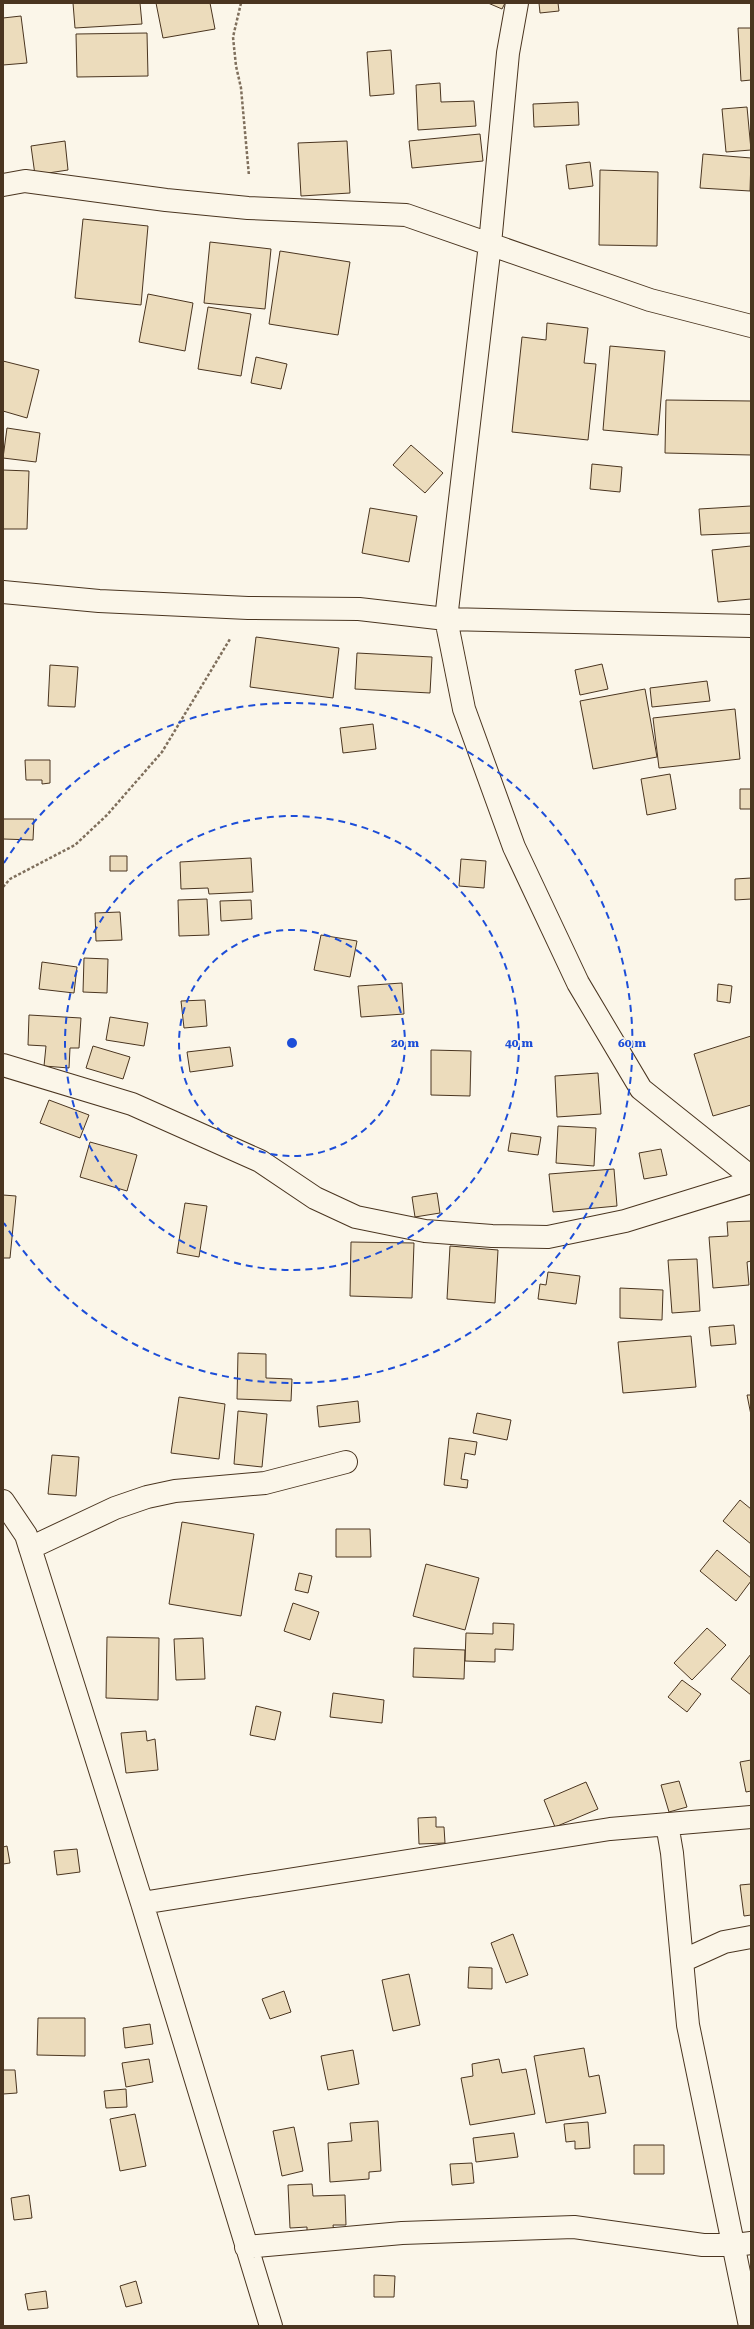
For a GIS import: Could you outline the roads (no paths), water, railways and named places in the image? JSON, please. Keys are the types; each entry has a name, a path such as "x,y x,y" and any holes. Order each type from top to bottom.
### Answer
{"street":[{"path":"517,3 508,53 490,244 446,619 466,716 514,847 578,984 641,1089 751,1177"},
{"path":"3,185 25,181 166,200 248,208 406,215 650,300 751,326"},
{"path":"3,592 99,601 248,608 359,609 446,619 751,626"},
{"path":"3,1065 132,1104 260,1161 316,1198 356,1217 425,1231 492,1236 548,1237 625,1221 751,1182"},
{"path":"30,1548 115,1508 147,1497 175,1490 265,1483 346,1462"},
{"path":"3,1501 26,1535 142,1903 271,2326"},
{"path":"142,1903 610,1829 751,1816"},
{"path":"667,1824 672,1853 688,2024 743,2244 750,2326"},
{"path":"682,1961 724,1942 751,1937"},
{"path":"246,2247 402,2233 574,2227 703,2245 743,2244"}]}
